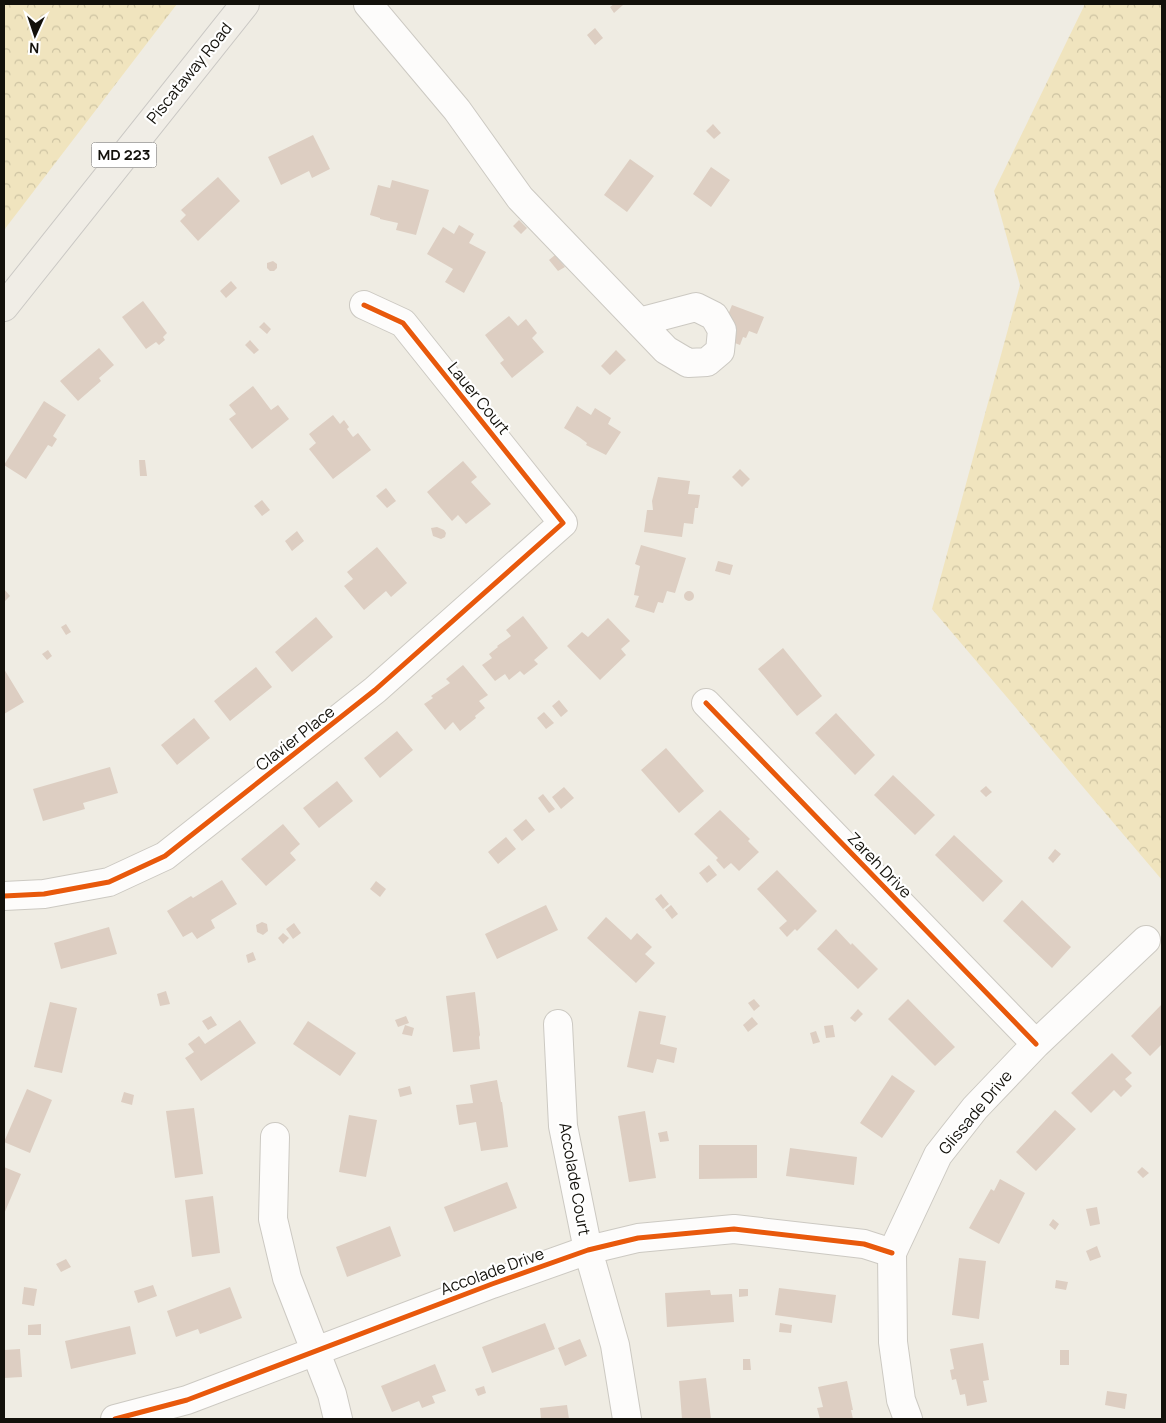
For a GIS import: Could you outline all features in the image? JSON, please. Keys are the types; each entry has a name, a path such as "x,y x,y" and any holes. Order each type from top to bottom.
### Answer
{"main road":[{"name":"Piscataway Road","path":"4,307 244,4"}],"street":[{"path":"368,4 457,110 520,198 640,322"},
{"name":"Lauer Court","path":"364,305 403,323 563,523"},
{"name":"Clavier Place","path":"4,896 44,894 109,882 165,856 375,690 563,523"},
{"name":"Zareh Drive","path":"706,703 1036,1044"},
{"name":"Glissade Drive","path":"908,1419 901,1400 893,1342 892,1253 938,1155 975,1108 1036,1044 1146,940"},
{"name":"Accolade Court","path":"558,1024 564,1126 588,1250 614,1345 626,1419"},
{"path":"275,1137 273,1219 287,1278 332,1394 338,1419"},
{"name":"Accolade Drive","path":"114,1419 187,1400 492,1284 588,1250 638,1238 734,1229 864,1244 892,1253"}],"green space":[{"path":"4,4 177,4 4,230"},
{"path":"1085,4 1162,4 1162,880 932,609 1020,285 994,191"}],"building":[{"path":"614,4 623,5 614,13 610,7"},
{"path":"595,28 603,38 595,45 587,35"},
{"path":"713,124 721,133 714,139 706,131"},
{"path":"313,135 330,169 312,178 309,171 281,185 268,157"},
{"path":"630,159 654,176 627,212 604,195"},
{"path":"711,167 730,180 711,207 693,194"},
{"path":"218,177 240,201 198,241 180,221 186,215 181,210"},
{"path":"392,180 429,190 416,235 396,230 398,223 370,215 378,185 390,188"},
{"path":"519,220 527,228 521,234 513,226"},
{"path":"459,225 474,234 469,243 486,252 464,293 445,282 453,269 427,254 443,227 454,234"},
{"path":"555,255 565,267 558,271 549,260"},
{"path":"273,261 277,264 277,268 274,271 270,271 267,268 267,263"},
{"path":"231,281 237,288 226,298 220,291"},
{"path":"143,301 167,333 163,337 165,340 159,345 156,342 146,349 122,317"},
{"path":"732,305 764,317 757,334 749,331 746,338 743,337 740,345 727,340 725,322"},
{"path":"509,316 518,326 526,319 537,333 532,338 544,352 512,378 500,363 504,360 485,335"},
{"path":"264,322 271,329 267,334 259,327"},
{"path":"250,340 259,350 254,354 245,345"},
{"path":"99,348 114,365 99,378 101,381 78,401 60,381"},
{"path":"616,350 626,360 610,375 601,366"},
{"path":"253,386 271,410 278,405 289,419 252,449 229,419 236,414 229,405"},
{"path":"44,401 66,415 53,436 57,439 52,447 48,445 26,479 4,465"},
{"path":"577,406 591,415 595,408 611,418 608,424 621,432 606,455 586,445 587,443 564,428"},
{"path":"333,415 340,424 344,420 349,427 347,429 353,437 358,433 371,450 333,479 309,449 316,443 309,434"},
{"path":"139,460 145,460 147,476 140,476"},
{"path":"463,461 477,477 471,482 491,504 466,524 458,515 452,521 427,492"},
{"path":"740,469 750,479 742,487 732,477"},
{"path":"658,477 690,481 688,494 700,495 698,508 695,508 693,524 684,523 682,537 644,532 647,510 653,510 652,501"},
{"path":"386,488 396,501 387,508 376,496"},
{"path":"262,500 270,510 262,516 254,506"},
{"path":"437,527 444,530 446,533 445,537 441,539 433,536 431,528"},
{"path":"297,531 304,541 292,551 285,541"},
{"path":"641,545 686,558 675,593 667,591 663,603 658,602 654,613 635,607 639,596 634,595 640,566 635,564"},
{"path":"377,547 407,583 391,597 386,591 364,610 344,586 353,579 347,572"},
{"path":"718,561 733,565 730,575 715,571"},
{"path":"4,589 10,596 4,602"},
{"path":"689,591 694,596 689,601 684,596"},
{"path":"523,616 548,648 534,660 538,664 524,675 520,671 509,680 505,674 495,681 482,665 492,658 489,654 497,646 511,636 506,630"},
{"path":"316,617 333,637 292,672 275,652"},
{"path":"608,618 630,641 621,649 626,655 600,680 567,646 582,632 588,637"},
{"path":"66,624 71,632 66,635 61,627"},
{"path":"783,648 822,696 797,716 758,669"},
{"path":"48,650 52,656 47,660 42,654"},
{"path":"463,665 488,695 479,701 485,708 460,731 453,722 445,730 424,704 433,698 431,696 450,683 446,679"},
{"path":"256,667 272,687 230,721 214,701"},
{"path":"4,669 24,702 4,714"},
{"path":"559,700 568,711 561,717 552,706"},
{"path":"544,712 554,723 546,729 537,718"},
{"path":"836,713 875,755 855,775 815,733"},
{"path":"194,718 210,738 177,765 161,745"},
{"path":"397,731 413,750 380,778 364,758"},
{"path":"666,748 704,791 679,813 641,770"},
{"path":"110,767 118,793 83,803 85,809 43,821 33,789"},
{"path":"893,775 935,815 915,835 874,795"},
{"path":"337,781 353,801 319,828 303,808"},
{"path":"986,786 992,792 986,797 980,791"},
{"path":"564,787 574,798 561,809 552,797"},
{"path":"543,794 555,809 549,813 538,798"},
{"path":"720,810 750,839 748,841 759,852 739,871 731,863 724,869 716,860 718,858 694,834"},
{"path":"526,819 535,830 522,841 513,830"},
{"path":"283,824 300,844 290,853 296,860 266,886 241,859"},
{"path":"954,835 1003,881 983,902 935,855"},
{"path":"506,837 516,849 498,864 488,852"},
{"path":"1055,849 1061,854 1053,863 1048,858"},
{"path":"709,865 717,875 707,883 699,873"},
{"path":"777,870 817,911 797,931 795,929 787,937 779,928 787,921 757,889"},
{"path":"222,880 237,904 211,920 215,928 197,939 192,932 183,937 167,911"},
{"path":"376,881 386,889 380,897 370,889"},
{"path":"661,894 669,904 663,909 655,899"},
{"path":"1022,900 1071,947 1052,968 1003,921"},
{"path":"546,905 558,930 497,959 485,934"},
{"path":"671,905 678,914 672,919 665,910"},
{"path":"606,917 631,940 637,933 652,947 645,954 655,963 636,983 587,938"},
{"path":"262,922 267,924 268,931 263,935 257,932 256,925"},
{"path":"294,923 301,933 293,939 286,929"},
{"path":"109,927 117,954 61,969 54,943"},
{"path":"836,929 878,969 858,989 817,949"},
{"path":"283,933 289,938 283,944 278,938"},
{"path":"253,952 256,960 248,963 246,955"},
{"path":"166,991 170,1004 160,1006 157,994"},
{"path":"475,992 480,1049 453,1052 446,996"},
{"path":"754,999 760,1006 754,1011 748,1003"},
{"path":"908,999 955,1047 935,1066 888,1019"},
{"path":"50,1002 77,1008 62,1073 34,1067"},
{"path":"1162,1004 1162,1044 1150,1056 1131,1036"},
{"path":"858,1009 863,1014 855,1022 850,1018"},
{"path":"639,1011 666,1016 660,1044 677,1048 674,1063 657,1059 653,1073 627,1067"},
{"path":"211,1016 217,1025 208,1030 202,1021"},
{"path":"406,1016 409,1023 398,1027 395,1020"},
{"path":"752,1017 758,1024 748,1032 743,1025"},
{"path":"240,1020 256,1043 201,1081 185,1058 194,1052 188,1044 199,1036 205,1044"},
{"path":"308,1021 356,1053 340,1076 293,1044"},
{"path":"405,1025 414,1028 412,1036 402,1034"},
{"path":"833,1025 835,1037 826,1038 824,1026"},
{"path":"816,1031 820,1042 813,1044 810,1033"},
{"path":"1112,1053 1132,1073 1125,1079 1132,1086 1121,1097 1114,1090 1091,1113 1071,1093"},
{"path":"892,1075 915,1091 882,1138 860,1123"},
{"path":"497,1080 508,1147 481,1151 476,1122 459,1125 456,1105 473,1103 470,1085"},
{"path":"410,1086 412,1094 400,1097 398,1089"},
{"path":"27,1089 52,1100 30,1153 4,1142"},
{"path":"124,1092 134,1095 132,1105 121,1102"},
{"path":"194,1108 203,1174 175,1178 166,1111"},
{"path":"1055,1110 1076,1129 1036,1171 1016,1152"},
{"path":"645,1111 656,1178 629,1182 618,1116"},
{"path":"349,1115 377,1120 366,1177 339,1172"},
{"path":"667,1131 669,1141 660,1142 658,1133"},
{"path":"699,1145 757,1145 757,1178 699,1179"},
{"path":"790,1148 857,1157 854,1185 786,1176"},
{"path":"4,1167 21,1174 4,1214"},
{"path":"1142,1167 1149,1173 1143,1178 1137,1172"},
{"path":"1000,1179 1025,1193 999,1244 969,1228 991,1189 994,1191"},
{"path":"507,1182 517,1208 454,1232 444,1207"},
{"path":"213,1196 220,1253 192,1257 185,1200"},
{"path":"1097,1207 1100,1224 1090,1226 1086,1209"},
{"path":"1053,1219 1059,1224 1055,1230 1049,1225"},
{"path":"390,1226 401,1256 347,1277 336,1247"},
{"path":"1097,1246 1101,1257 1090,1261 1086,1251"},
{"path":"959,1258 986,1261 979,1319 952,1315"},
{"path":"66,1259 71,1267 61,1272 56,1264"},
{"path":"1056,1280 1068,1282 1066,1290 1055,1288"},
{"path":"153,1285 157,1296 138,1303 134,1291"},
{"path":"24,1287 37,1289 34,1306 22,1304"},
{"path":"230,1287 242,1318 200,1334 198,1329 176,1337 167,1311"},
{"path":"779,1288 836,1295 832,1323 775,1315"},
{"path":"739,1289 748,1289 748,1296 739,1297"},
{"path":"710,1290 711,1295 732,1294 734,1322 667,1327 665,1293"},
{"path":"545,1323 555,1349 492,1373 482,1347"},
{"path":"780,1323 792,1325 791,1333 779,1332"},
{"path":"41,1324 41,1335 28,1335 28,1325"},
{"path":"130,1326 136,1354 71,1369 65,1341"},
{"path":"580,1339 587,1356 565,1366 558,1348"},
{"path":"983,1343 989,1380 983,1381 987,1402 967,1406 965,1394 960,1395 956,1379 952,1380 950,1370 954,1369 950,1349"},
{"path":"20,1349 22,1377 4,1378 4,1350"},
{"path":"1060,1350 1069,1350 1069,1365 1060,1365"},
{"path":"743,1359 750,1359 751,1370 743,1370"},
{"path":"435,1364 446,1391 432,1396 435,1403 422,1408 419,1401 392,1412 381,1386"},
{"path":"706,1378 711,1419 682,1419 679,1381"},
{"path":"847,1381 853,1419 820,1419 817,1408 823,1407 818,1387"},
{"path":"484,1386 486,1393 478,1396 475,1389"},
{"path":"1107,1391 1127,1394 1125,1409 1105,1405"},
{"path":"567,1405 569,1419 541,1419 540,1408"}],"cycle path":[{"path":"4,896 44,894 109,882 165,856 375,690 563,523 403,323 364,305"},
{"path":"706,703 1036,1044"},
{"path":"115,1419 187,1400 492,1284 588,1250 638,1238 734,1229 864,1244 892,1253"}]}
